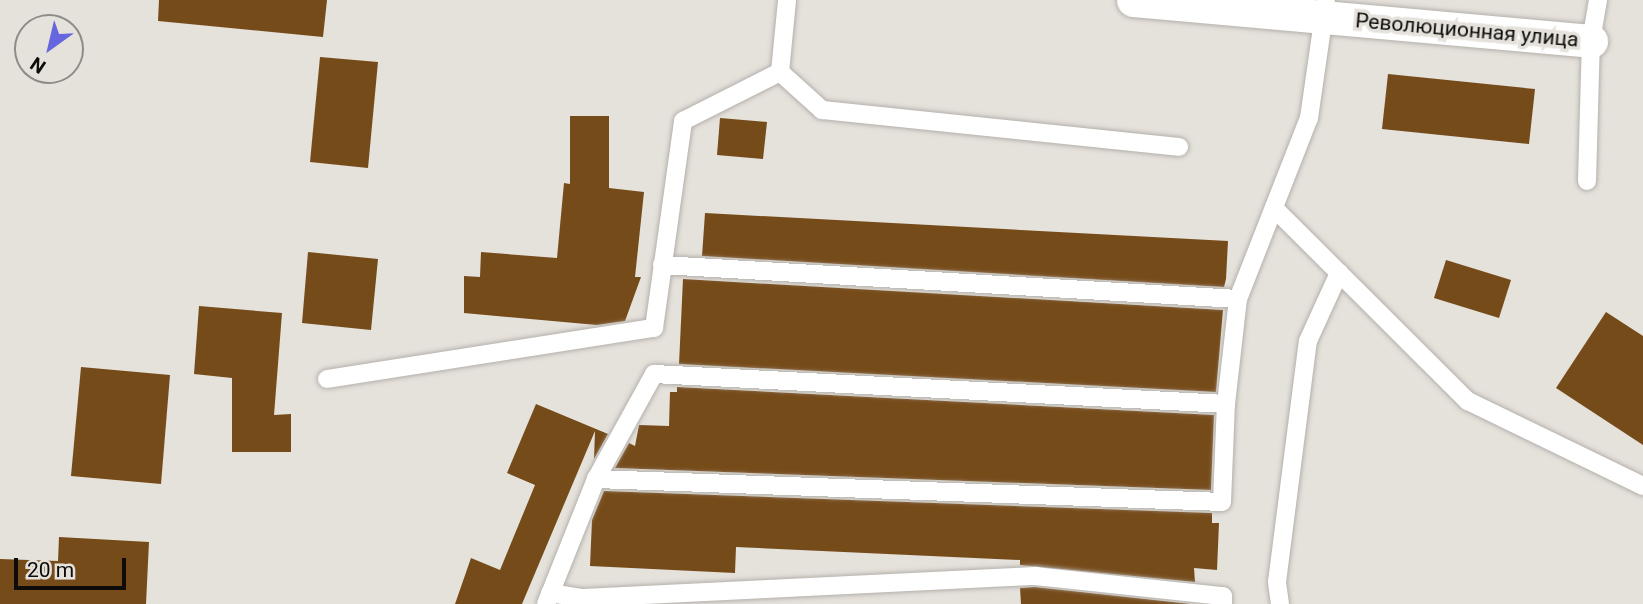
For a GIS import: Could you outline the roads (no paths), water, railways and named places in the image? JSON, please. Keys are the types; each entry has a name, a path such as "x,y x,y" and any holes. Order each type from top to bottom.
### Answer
{"street":[{"name":"Революционная улица","path":"1133,0 1323,8 1591,41"}],"lane":[{"path":"780,72 787,0"},
{"path":"1587,181 1591,41 1598,0"},
{"path":"596,479 1222,502 1226,404 1238,299 1309,118 1323,8"},
{"path":"780,72 822,110 1179,147"},
{"path":"327,379 654,328 683,121 780,72"},
{"path":"1273,208 1468,401 1643,486"},
{"path":"662,265 1238,299"},
{"path":"1280,604 1277,582 1308,341 1339,273"},
{"path":"1223,604 1223,596 1035,576 548,598 596,479 654,374 1226,404"}]}
